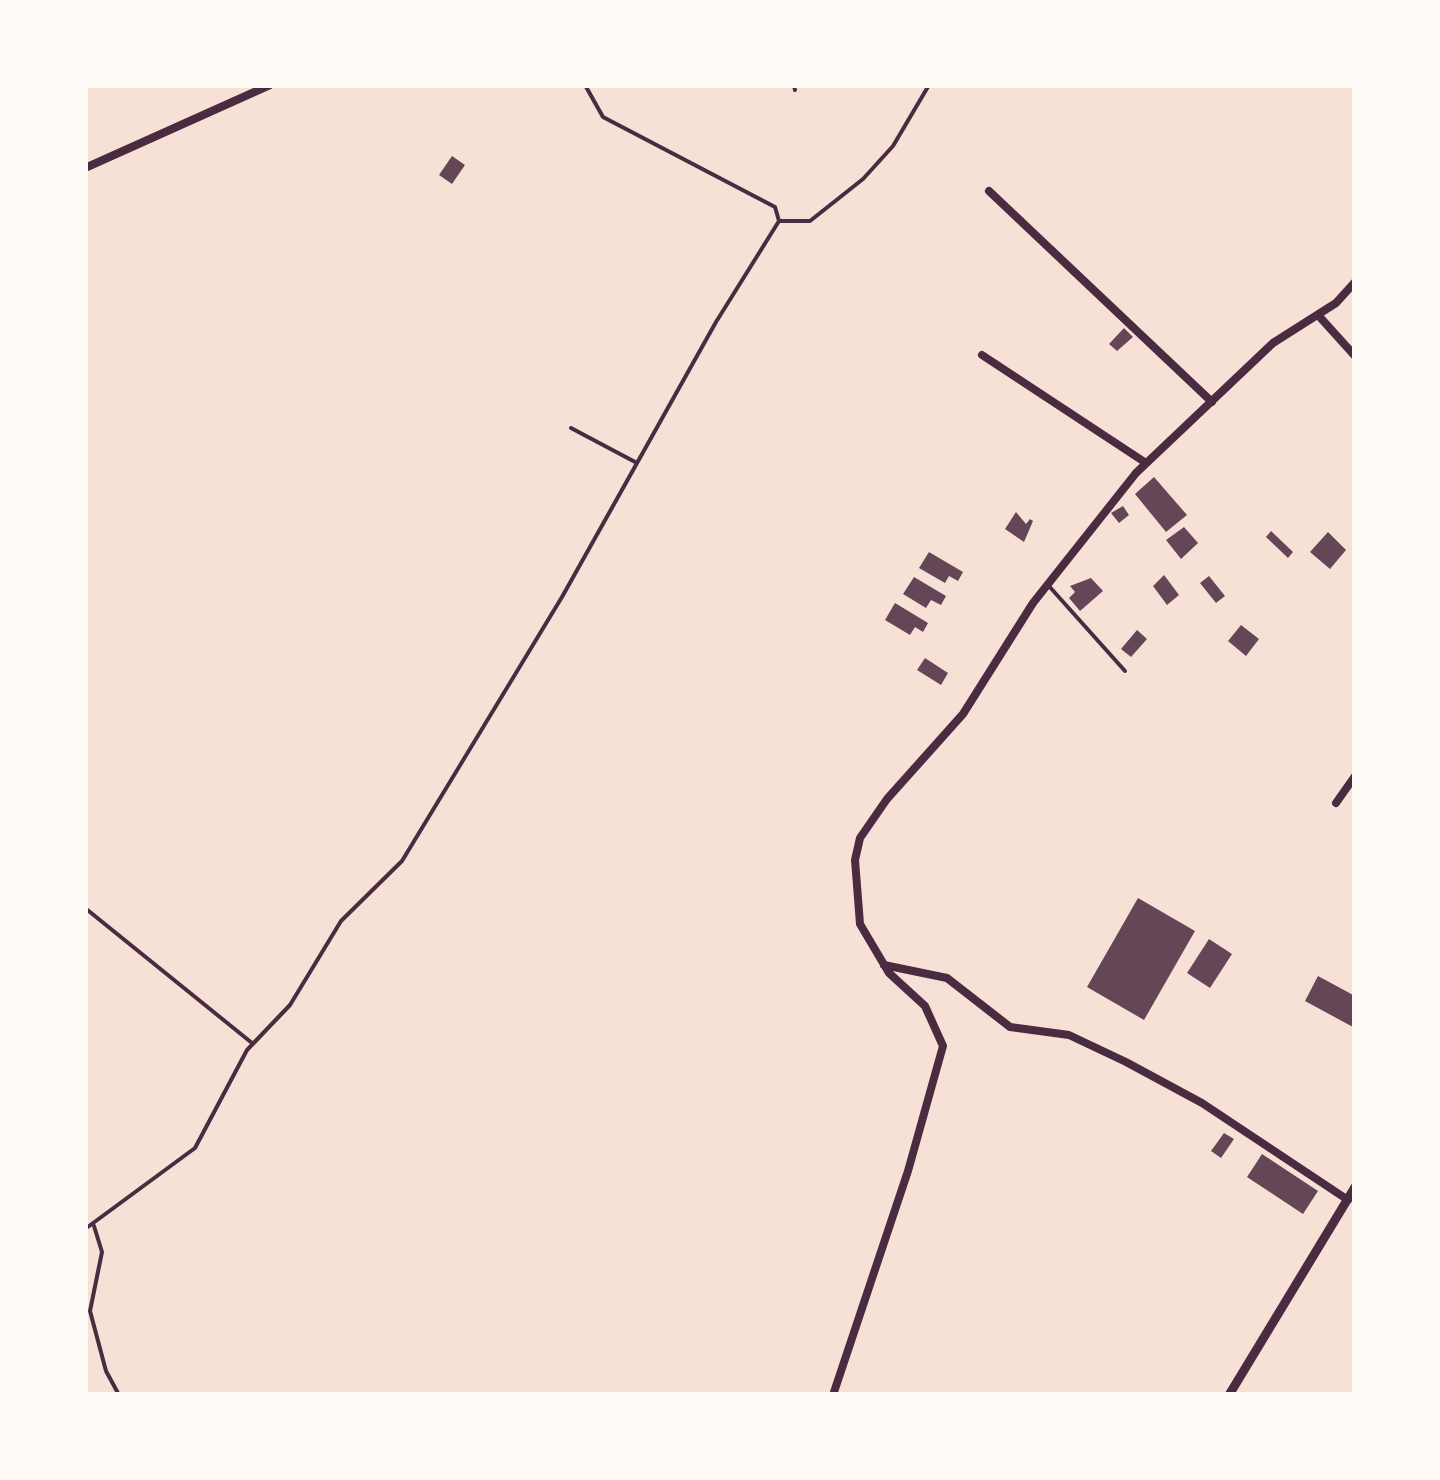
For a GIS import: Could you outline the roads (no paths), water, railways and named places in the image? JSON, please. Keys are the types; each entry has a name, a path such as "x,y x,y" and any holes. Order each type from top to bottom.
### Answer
{"street":[{"path":"85,168 270,85"},
{"path":"989,191 1212,402"},
{"path":"833,1395 919,1135 943,1046 925,1006 884,965 860,924 856,860 860,838 888,799 963,714 1048,584 1146,463 1272,344 1318,315 1355,282"},
{"path":"1318,315 1355,356"},
{"path":"982,355 1146,463"},
{"path":"1336,803 1355,776"},
{"path":"884,965 947,978 1010,1027 1060,1032 1126,1062 1202,1104 1348,1200"},
{"path":"1228,1395 1355,1188"}],"lane":[{"path":"85,1229 195,1148 252,1043 290,1005 350,912 402,861 779,221 775,208 603,117 585,85"},
{"path":"779,221 810,222 863,179 893,146 928,85"},
{"path":"571,428 637,464"},
{"path":"1048,584 1125,672"},
{"path":"85,908 252,1043"},
{"path":"94,1226 102,1252 90,1311 106,1371 119,1395"}]}
